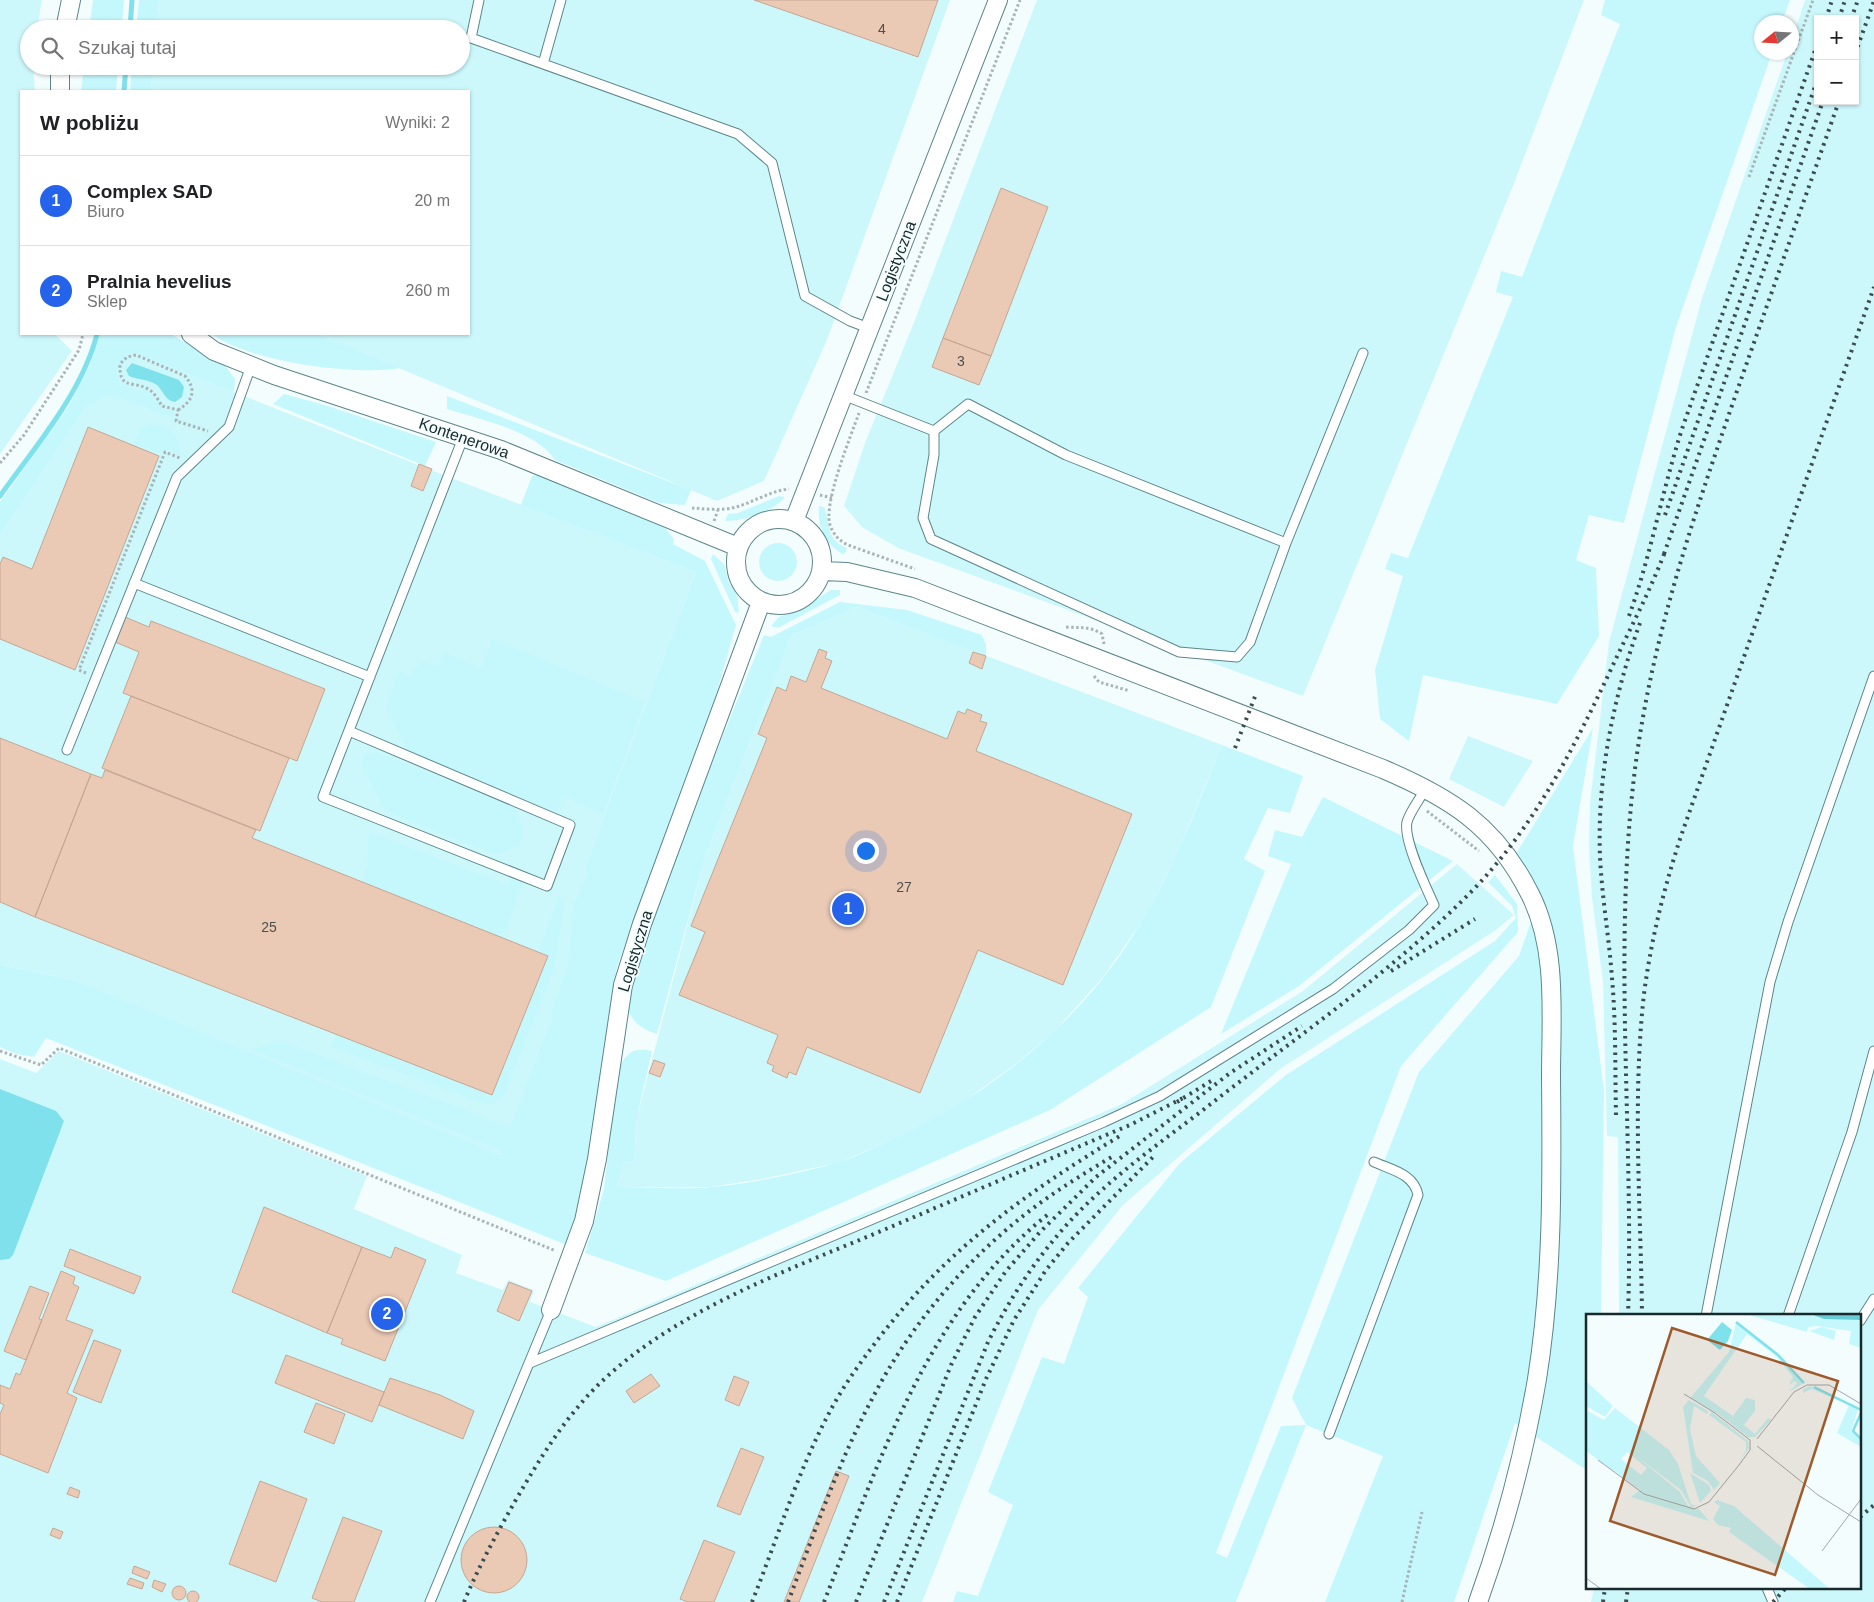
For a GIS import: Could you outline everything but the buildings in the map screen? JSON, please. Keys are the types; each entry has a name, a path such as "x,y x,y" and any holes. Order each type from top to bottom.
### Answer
{"street":[{"path":"67,20 70,0"},
{"name":"Logistyczna","path":"794,521 998,0"},
{"path":"60,75 60,90"},
{"name":"Kontenerowa","path":"192,335 214,351 251,366 523,459 738,547"},
{"path":"776,519 794,521 816,538 823,560 818,582 803,599 781,606 761,602 750,595 738,576 735,564 738,547 746,533 765,521 776,519"},
{"path":"822,571 847,572 915,588 1374,765 1447,799 1473,819 1496,842 1515,869 1530,895 1540,920 1548,954 1551,1000 1552,1190 1548,1282 1537,1379 1512,1497 1478,1602"},
{"name":"Logistyczna","path":"551,1310 584,1221 597,1159 623,985 642,924 761,602"}],"lane":[{"path":"479,0 471,38 738,134 772,163 806,296 850,321 869,328"},
{"path":"543,64 561,0"},
{"path":"934,431 934,454 923,518 931,539 1178,652 1237,657 1250,642 1286,543 1364,353"},
{"path":"67,750 177,477 229,427 251,366"},
{"path":"843,395 934,431"},
{"path":"934,431 968,404 1066,455 1286,543"},
{"path":"349,731 570,825 547,886 323,797 463,438"},
{"path":"134,583 370,677"},
{"path":"1706,1314 1770,982 1788,922 1874,676"},
{"path":"530,1363 1104,1122 1160,1096 1333,989 1409,930 1434,905 1408,837 1407,823 1426,788"},
{"path":"1789,1314 1852,1132 1874,1051"},
{"path":"1329,1434 1418,1195 1416,1186 1408,1177 1374,1162"},
{"path":"1862,1317 1874,1299"},
{"path":"430,1602 551,1310"},
{"path":"1768,1590 1773,1602"}],"path":[{"path":"869,386 1020,0"},
{"path":"1749,176 1813,0"},
{"path":"0,463 24,435 79,350 82,335"},
{"path":"136,355 185,376 191,383 193,391 187,405 178,410 162,406 152,391 145,387 130,386 119,373 120,364 127,357 136,355"},
{"path":"178,410 176,421 220,435"},
{"path":"858,417 846,446 832,498 829,520 841,542 918,570"},
{"path":"97,676 79,670 165,452 193,462"},
{"path":"685,508 718,510 735,507 778,490 789,489"},
{"path":"821,495 832,498"},
{"path":"714,520 718,510"},
{"path":"1064,627 1087,627 1097,631 1104,638 1102,650"},
{"path":"1124,690 1133,691"},
{"path":"1418,804 1480,852"},
{"path":"0,1051 40,1065 59,1048 561,1253"},
{"path":"1402,1602 1422,1512"}],"shaded area":[{"path":"0,0 42,0 39,20 20,20 20,75 34,75 35,90 20,90 20,335 56,335 72,351 0,454"},
{"path":"93,0 124,0 123,20 90,20"},
{"path":"139,0 159,0 158,20 137,20"},
{"path":"159,0 950,0 827,340 764,481 717,501 319,335 470,335 470,90 151,90 152,75 470,75 470,20 158,20"},
{"path":"1037,0 1584,0 1513,186 1303,696 898,548 862,527 844,506 865,443 913,325"},
{"path":"1605,0 1790,0 1785,15 1754,15 1754,60 1770,60 1676,327 1624,523 1589,515 1576,560 1596,568 1599,636 1557,704 1423,675 1409,741 1380,719 1375,670 1403,576 1385,569 1391,553 1408,558 1513,297 1496,292 1501,271 1522,277 1620,24 1601,15"},
{"path":"1805,0 1874,0 1874,1602 1591,1602 1594,1590 1862,1590 1862,1314 1619,1314 1618,1137 1607,1136 1603,982 1592,898 1589,848 1590,803 1609,642 1702,298 1785,60 1799,60 1799,18"},
{"path":"83,75 117,75 116,90 81,90"},
{"path":"131,75 152,75 151,90 130,90"},
{"path":"98,335 173,335 226,367 235,379 234,392 134,353 128,356 120,364 117,374 118,379 128,387 147,392 161,406 174,412 173,418 115,395 104,396 86,407 0,535 0,502 68,407 90,364"},
{"path":"214,335 319,335 400,368 357,370 330,368 276,359 229,344"},
{"path":"125,349 696,572 584,870 617,886 552,1017 500,1155 303,1078 73,980 0,965 0,535"},
{"path":"284,394 328,406 436,442 425,466 273,404"},
{"path":"447,396 691,490 685,505 659,503 555,460 535,441 521,434 506,427 447,409"},
{"path":"149,424 163,426 172,432 176,436 181,455 165,449 161,454 133,443 141,429"},
{"path":"539,474 665,528 674,539 673,544 705,561 736,625 709,720 617,967 603,1055 586,1186 567,1245 46,1038 34,1057 16,1054 0,1047 0,965 73,980 500,1155 501,1150 250,1049 281,1041 510,1127 552,1017 551,1011 567,970 574,904 589,873 584,870 696,572 521,505 532,476"},
{"path":"779,496 785,497 773,507 758,515 725,521 728,514 738,513"},
{"path":"819,506 824,507 832,536 847,548 844,555 832,546 824,535 819,521"},
{"path":"778,543 791,549 797,562 791,575 778,581 765,575 759,562 765,549"},
{"path":"713,554 724,564 729,583 737,595 739,613 735,612 711,559"},
{"path":"831,590 840,590 840,595 778,628 771,626 779,617 802,608"},
{"path":"840,602 907,610 982,635 986,645 986,656 857,607 792,635 706,854 657,1034 647,1030 638,1025 629,1012 628,996 634,969 644,937 684,833 764,635 771,637"},
{"path":"857,607 1222,745 1177,854 1147,914 1104,976 1054,1032 1016,1064 953,1109 918,1128 841,1162 763,1179 710,1187 617,1187 624,1162 634,1163 637,1117 706,854 792,635"},
{"path":"492,639 645,702 603,814 564,796 558,812 409,754 386,707 399,671 411,676 420,661 438,666 443,652 481,668"},
{"path":"1593,728 1573,846 1604,1091 1601,1314 1586,1314 1586,1470 1515,1423 1454,1602 1325,1602 1383,1456 1306,1425 1292,1398 1419,1072 1519,956 1538,902 1514,857"},
{"path":"1468,736 1533,761 1504,807 1449,779"},
{"path":"1222,745 1303,776 1290,813 1268,808 1244,859 1265,871 1211,1007 1050,1110 666,1281 585,1253 604,1189 617,1071 630,1053 639,1050 652,1051 637,1117 634,1163 624,1162 617,1187 700,1188 776,1178 851,1158 921,1126 991,1083 1023,1058 1083,1002 1109,971 1159,891 1182,843"},
{"path":"376,752 516,808 523,832 519,846 496,855 385,811 362,764 365,754"},
{"path":"1323,797 1453,861 1299,986 1221,1034 1291,864 1268,856 1275,830 1302,837"},
{"path":"369,832 508,885 511,879 523,881 503,938 362,882 367,867"},
{"path":"1457,864 1514,915 1496,930 1280,1069 1123,1205 1038,1310 922,1602 0,1602 0,1059 36,1073 59,1051 367,1176 354,1209 462,1255 456,1273 503,1290 508,1280 534,1290 530,1302 596,1327 1122,1104 1303,991"},
{"path":"1495,875 1517,904 1518,932 1401,1066 1216,1553 1227,1558 1281,1426 1306,1425 1236,1602 953,1602 957,1591 978,1596 1013,1505 988,1492 1042,1357 1064,1364 1088,1297 1078,1288 1180,1163 1286,1075 1495,941 1516,918 1512,906 1488,882"},
{"path":"559,896 565,899 554,969 504,1096 489,1105 331,1047 337,1034 547,956 538,952"}],"water":[{"path":"132,363 179,380 184,387 182,397 175,402 171,401 157,385 129,376 126,370"},
{"path":"0,1089 56,1111 64,1121 13,1255 9,1259 0,1260"}],"waterway":[{"path":"131,20 132,0"},
{"path":"124,90 125,75"},
{"path":"0,496 42,439 69,398 90,356 97,335"}],"railway":[{"path":"1827,15 1832,0"},
{"path":"1840,15 1845,0"},
{"path":"1852,15 1858,0"},
{"path":"1859,43 1874,1"},
{"path":"1629,616 1644,570 1682,429 1814,53"},
{"path":"1665,515 1814,89"},
{"path":"1664,554 1822,105"},
{"path":"1628,1314 1629,1181 1624,979 1625,912 1628,844 1641,727 1662,629 1689,534 1838,105"},
{"path":"1642,1314 1638,1074 1644,994 1659,914 1681,836 1874,287"},
{"path":"884,1602 988,1342 1011,1300 1038,1260 1068,1223 1115,1179 1370,982 1434,927 1489,873 1531,818 1566,759 1641,608 1666,549"},
{"path":"1616,1115 1613,995 1600,857 1601,797 1604,768 1615,709 1630,651 1640,623"},
{"path":"1235,748 1256,694"},
{"path":"1391,971 1475,919"},
{"path":"856,1602 951,1365 975,1317 1006,1271 1040,1232 1096,1177 1230,1073 1302,1026"},
{"path":"1177,1102 1211,1081"},
{"path":"464,1602 514,1503 542,1456 585,1398 627,1359 693,1316 765,1280 1130,1125 1183,1098"},
{"path":"752,1602 796,1485 816,1439 845,1386 879,1338 933,1276 961,1249 1022,1200 1123,1134"},
{"path":"897,1602 986,1379 1014,1320 1046,1270 1068,1243 1156,1154"},
{"path":"788,1602 848,1448 886,1373 919,1323 957,1277 1000,1235 1045,1199 1115,1155"},
{"path":"824,1602 887,1443 939,1341 971,1294 1008,1251 1051,1212"},
{"path":"1862,1515 1874,1505"},
{"path":"1603,1602 1605,1590"},
{"path":"1626,1602 1628,1590"},
{"path":"1773,1602 1784,1590"}],"place":[{"name":"Complex SAD","path":"848,909"},
{"name":"Pralnia hevelius","path":"387,1314"}]}
